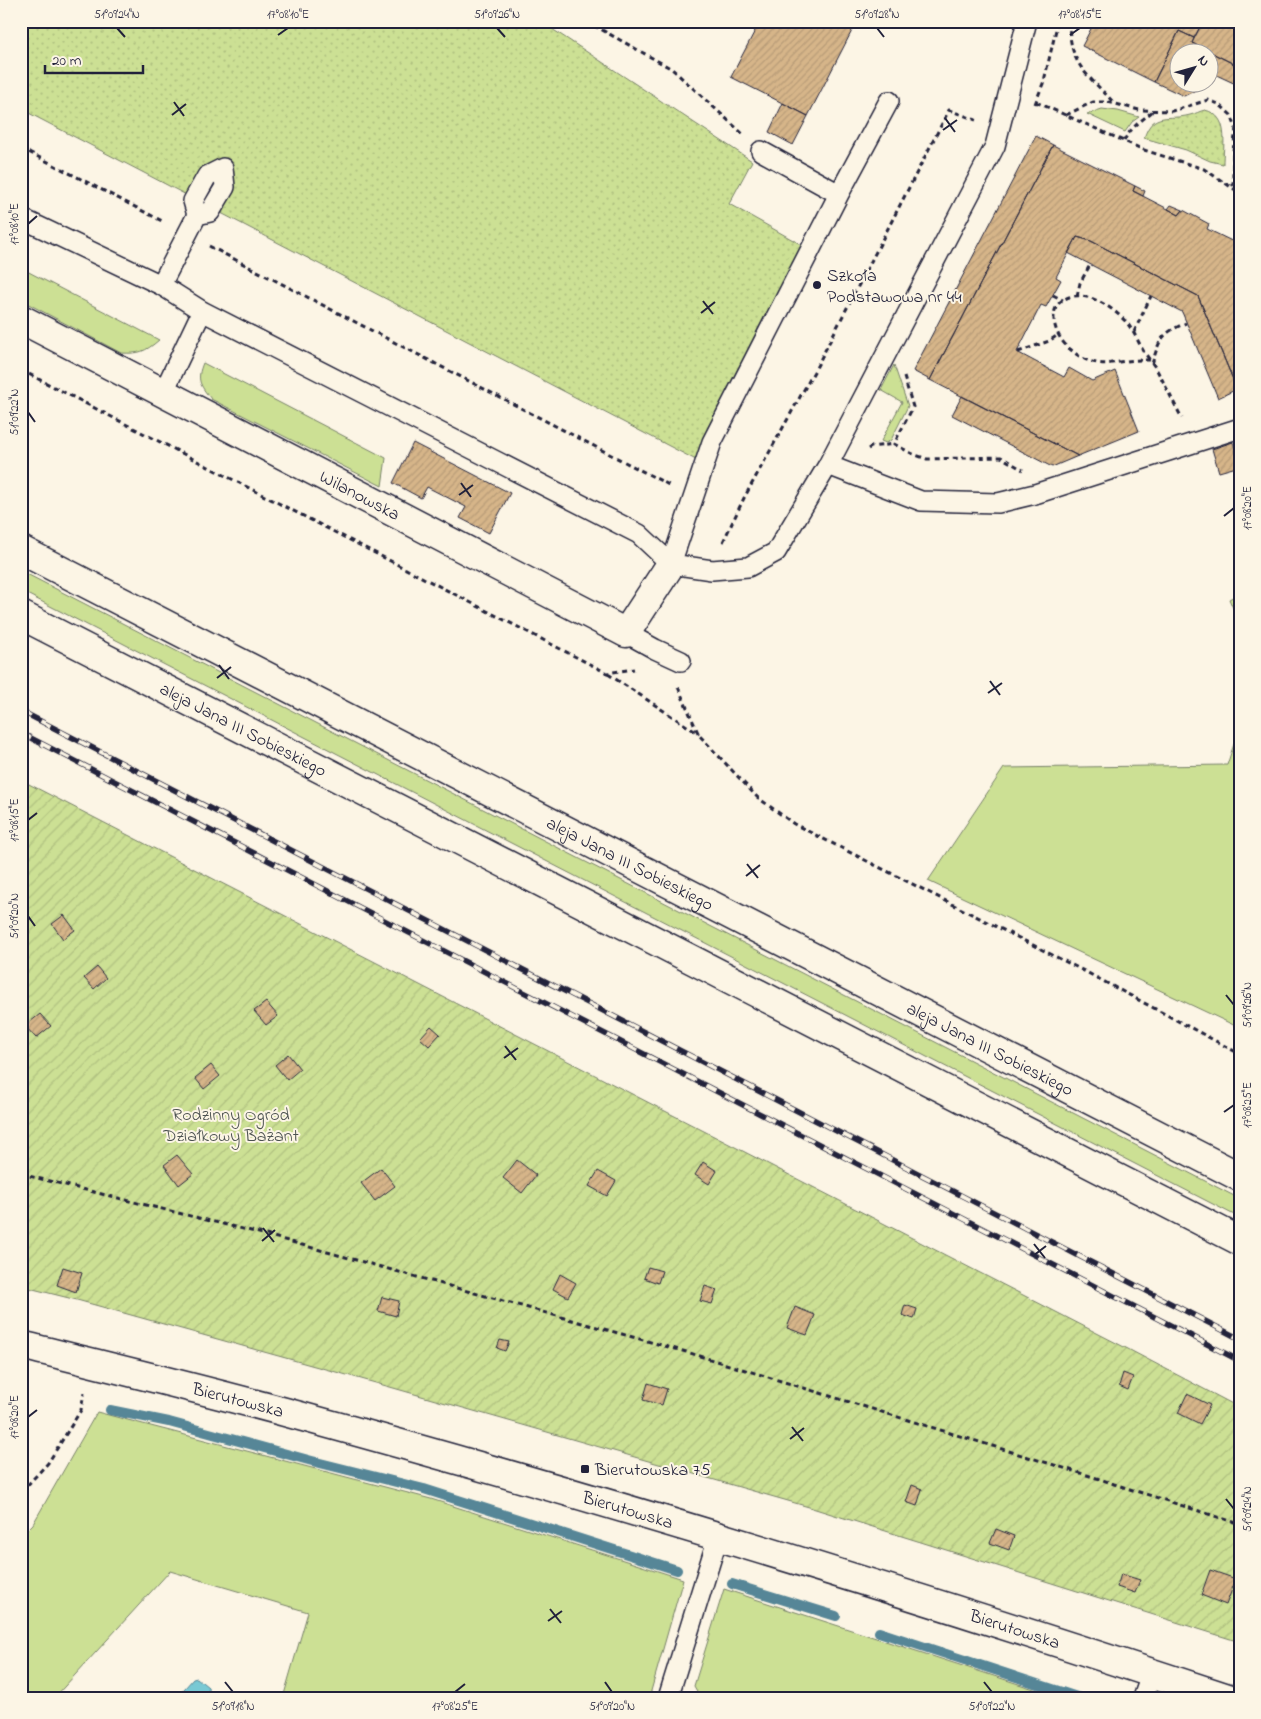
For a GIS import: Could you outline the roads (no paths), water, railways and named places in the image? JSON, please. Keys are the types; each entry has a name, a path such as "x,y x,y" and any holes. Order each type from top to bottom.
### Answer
{"main road":[{"name":"Wilanowska","path":"21,319 626,633"},
{"name":"aleja Jana III Sobieskiego","path":"21,550 1240,1177"},
{"path":"626,633 671,564"},
{"name":"aleja Jana III Sobieskiego","path":"21,615 1240,1241"},
{"name":"Bierutowska","path":"21,1345 283,1412 574,1493 854,1578 1152,1672 1228,1698"}],"lane":[{"path":"21,218 161,285 202,311 639,534 671,564 712,570 748,567 776,552 828,465 994,146 1027,21"},
{"path":"671,564 712,442 839,194 889,101"},
{"path":"761,151 839,194"},
{"path":"161,285 197,215"},
{"path":"163,393 202,311"},
{"path":"828,465 921,501 998,503 1035,494 1240,428"},
{"path":"626,633 681,661"},
{"path":"668,1698 718,1537"},
{"path":"1143,1698 1152,1672"}],"water":[{"path":"197,1678 208,1687 209,1693 205,1698 176,1698 193,1679"}],"waterway":[{"path":"110,1410 169,1422 424,1489 677,1570"},
{"path":"732,1584 836,1616"},
{"path":"879,1632 1080,1698"}],"railway":[{"path":"21,711 1240,1339"},
{"path":"21,733 1240,1361"}],"place":[{"name":"Szkoła Podstawowa nr 44","path":"817,285"},
{"name":"Bierutowska 75","path":"585,1469"}],"park label":[{"name":"Rodzinny Ogród Działkowy Bażant","path":"231,1124"}]}
